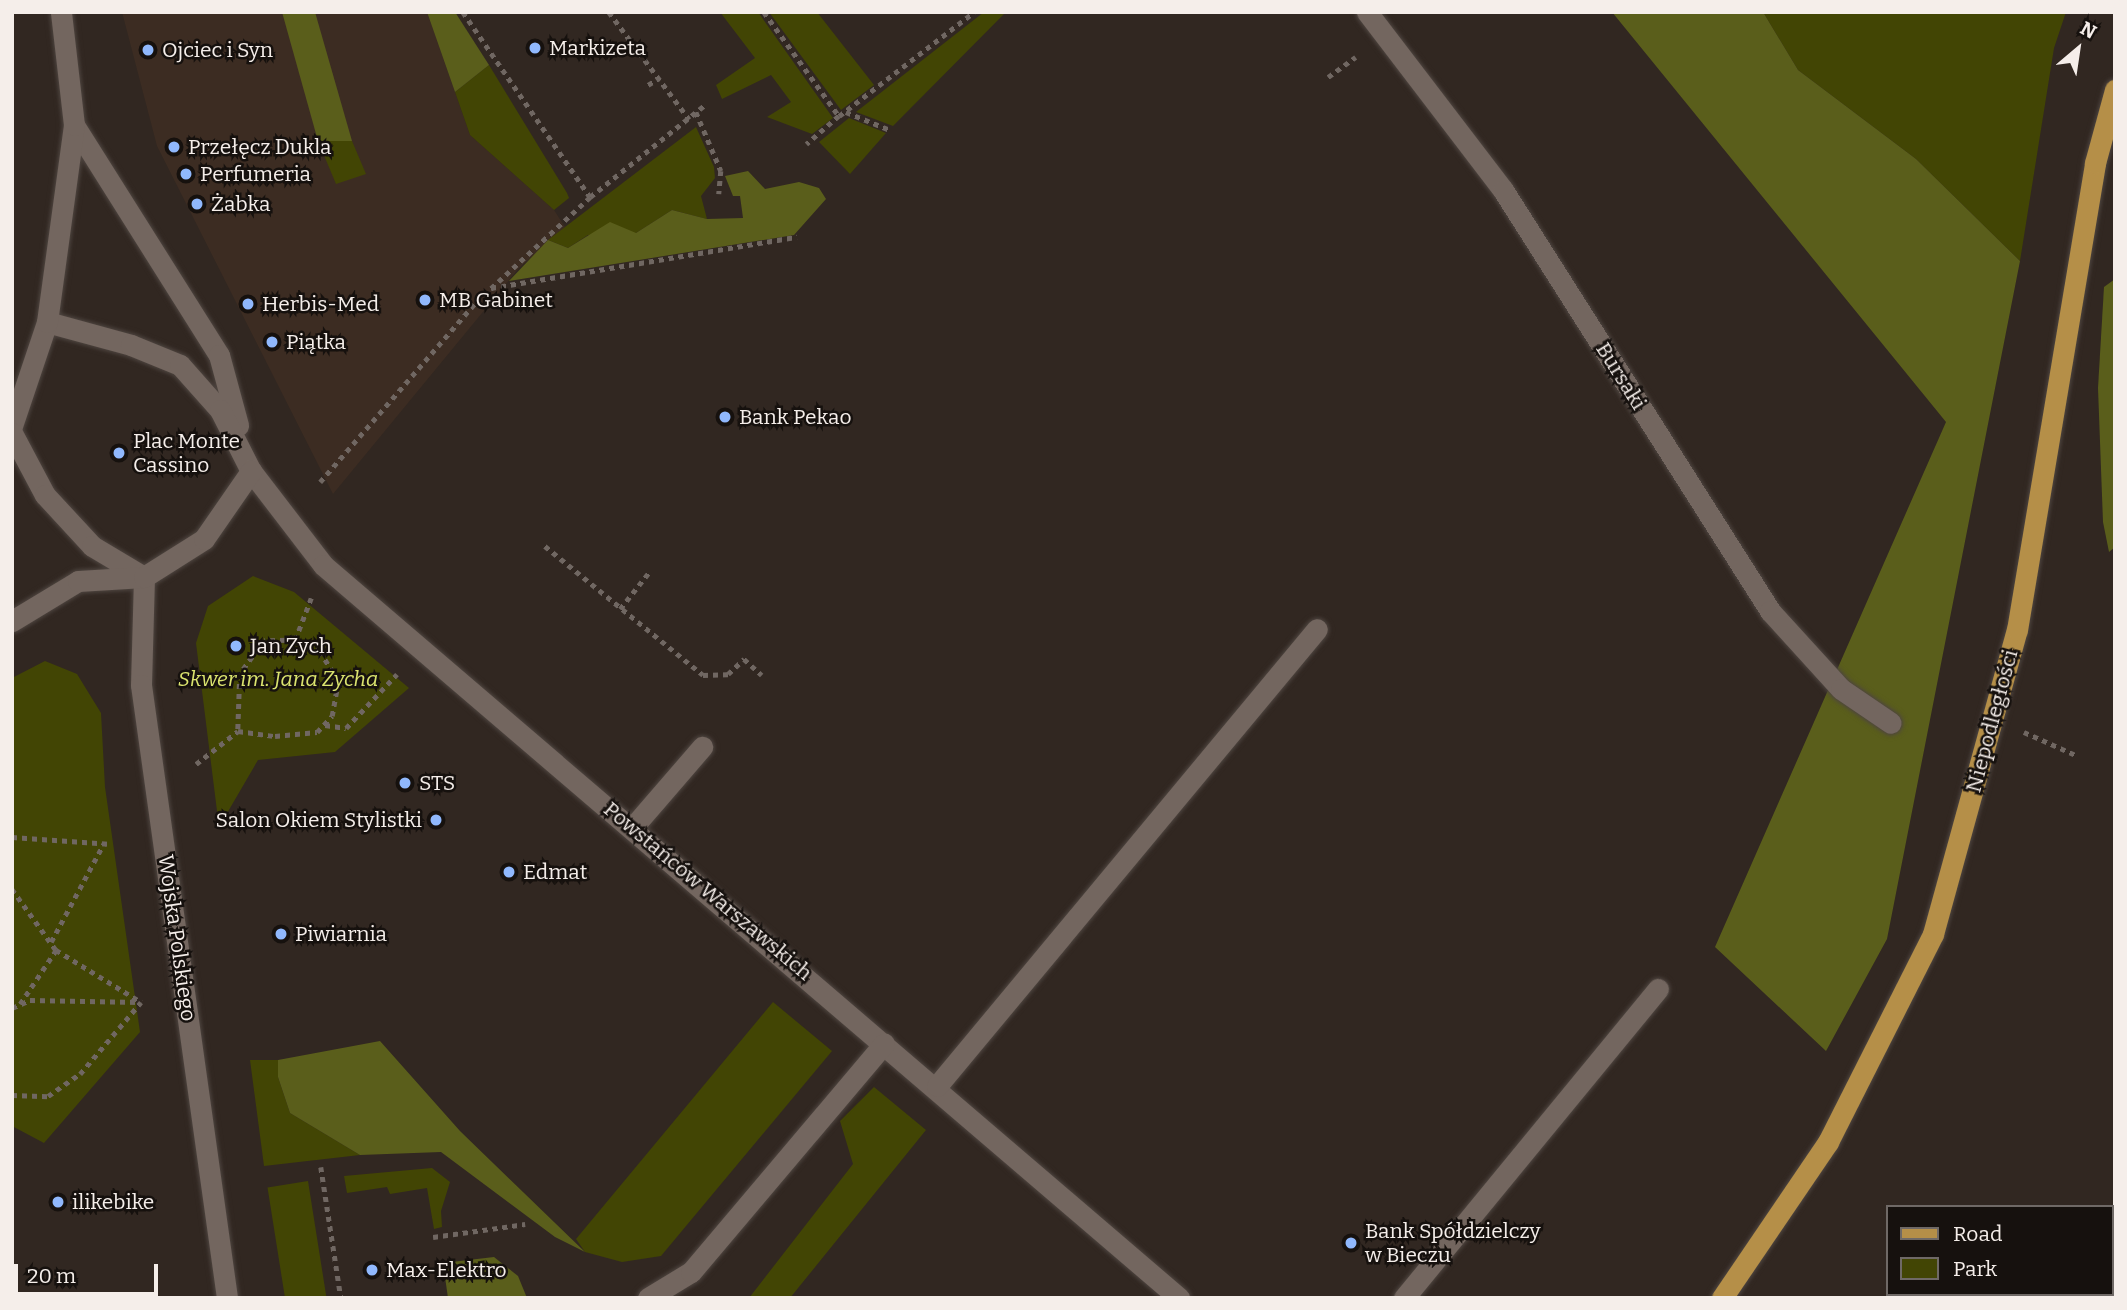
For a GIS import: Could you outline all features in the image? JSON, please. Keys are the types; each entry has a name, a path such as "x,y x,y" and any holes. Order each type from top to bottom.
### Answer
{"main road":[{"name":"Niepodległości","path":"1722,1298 1828,1142 1933,934 2017,629 2095,163 2115,90"}],"street":[{"path":"12,426 47,322 74,125 61,12"},
{"name":"Bursaki","path":"1367,12 1503,190 1770,611 1841,689 1891,723"},
{"path":"74,125 219,355 251,471"},
{"path":"47,322 131,345 180,365 220,410 251,471"},
{"path":"12,433 45,495 92,546 144,577"},
{"path":"12,621 78,581 144,577 204,539 251,471"},
{"name":"Powstańców Warszawskich","path":"251,471 323,565 884,1044 937,1086 1179,1298"},
{"name":"Wojska Polskiego","path":"144,577 141,685 227,1298"},
{"path":"937,1086 1317,629"},
{"path":"633,827 702,747"},
{"path":"1404,1298 1658,989"},
{"path":"648,1298 691,1272 884,1044"}],"path":[{"path":"463,12 590,197"},
{"path":"609,12 689,119"},
{"path":"764,12 839,116"},
{"path":"807,144 972,13"},
{"path":"648,85 659,78"},
{"path":"320,482 490,289 590,197 706,104"},
{"path":"696,112 721,171 719,194"},
{"path":"846,112 890,130"},
{"path":"490,289 797,237"},
{"path":"545,546 703,675 728,674 744,659 762,675"},
{"path":"620,609 650,571"},
{"path":"295,640 312,595"},
{"path":"196,764 238,732 275,736 317,732 332,716 338,681 320,652 295,640 264,640 240,674 238,732"},
{"path":"324,724 346,729 402,669"},
{"path":"2023,732 2078,756"},
{"path":"12,837 112,844"},
{"path":"51,942 104,843"},
{"path":"12,890 57,950 141,1002"},
{"path":"20,1004 57,950"},
{"path":"12,1008 30,1000 141,1002"},
{"path":"12,1096 48,1096 80,1073 141,1002"},
{"path":"321,1167 341,1298"},
{"path":"433,1237 525,1224"}],"shaded area":[{"path":"122,12 427,12 470,135 554,210 565,227 519,268 333,494 157,146"}],"green space":[{"path":"282,12 315,12 352,141 318,141"},
{"path":"427,12 455,12 489,65 455,92"},
{"path":"720,12 758,12 833,118 812,134 767,117 791,102 771,75 722,99 716,85 755,58"},
{"path":"769,12 817,12 874,85 841,110"},
{"path":"984,12 1006,12 893,126 856,112"},
{"path":"1612,12 1763,12 1798,70 1916,159 2020,261 1887,939 1826,1051 1715,947 1946,422"},
{"path":"1763,12 2066,12 2054,48 2020,261 1916,159 1798,70"},
{"path":"489,65 567,193 569,198 554,210 470,135 455,92"},
{"path":"849,118 886,133 850,174 819,142"},
{"path":"696,127 714,167 715,178 701,196 707,219 672,210 636,233 588,235 568,248 548,240"},
{"path":"318,141 352,141 366,174 336,184"},
{"path":"748,171 765,189 799,182 819,188 826,199 794,235 509,281 548,240 568,248 610,222 636,233 672,210 707,219 743,218 740,196 733,196 725,176"},
{"path":"2115,279 2115,547 2109,552 2103,522 2098,388 2104,287"},
{"name":"Skwer im. Jana Zycha","path":"253,576 294,592 409,688 335,752 258,760 219,827 196,643 208,606"},
{"path":"45,661 77,674 101,713 105,787 140,1032 44,1143 12,1126 12,678"},
{"path":"773,1002 832,1051 661,1256 622,1262 585,1252 576,1239"},
{"path":"380,1041 460,1131 585,1252 555,1237 441,1152 360,1155 290,1113 278,1077 278,1060"},
{"path":"250,1060 278,1060 278,1077 290,1113 360,1155 264,1166"},
{"path":"874,1087 926,1130 790,1298 749,1298 853,1164 840,1121"},
{"path":"432,1168 450,1182 441,1211 442,1227 434,1229 427,1188 390,1194 387,1187 347,1193 344,1176"},
{"path":"308,1181 326,1298 285,1298 268,1187"},
{"path":"494,1257 518,1276 527,1298 448,1298 443,1263"}],"place":[{"name":"Markizeta","path":"535,48"},
{"name":"Ojciec i Syn","path":"148,50"},
{"name":"Przełęcz Dukla","path":"174,147"},
{"name":"Perfumeria","path":"186,174"},
{"name":"Żabka","path":"197,204"},
{"name":"MB Gabinet","path":"425,300"},
{"name":"Herbis-Med","path":"248,304"},
{"name":"Piątka","path":"272,342"},
{"name":"Bank Pekao","path":"725,417"},
{"name":"Plac Monte Cassino","path":"119,453"},
{"name":"Jan Zych","path":"236,646"},
{"name":"STS","path":"405,783"},
{"name":"Salon Okiem Stylistki","path":"436,820"},
{"name":"Edmat","path":"509,872"},
{"name":"Piwiarnia","path":"281,934"},
{"name":"ilikebike","path":"58,1202"},
{"name":"Bank Spółdzielczy w Bieczu","path":"1351,1243"},
{"name":"Max-Elektro","path":"372,1270"}]}
